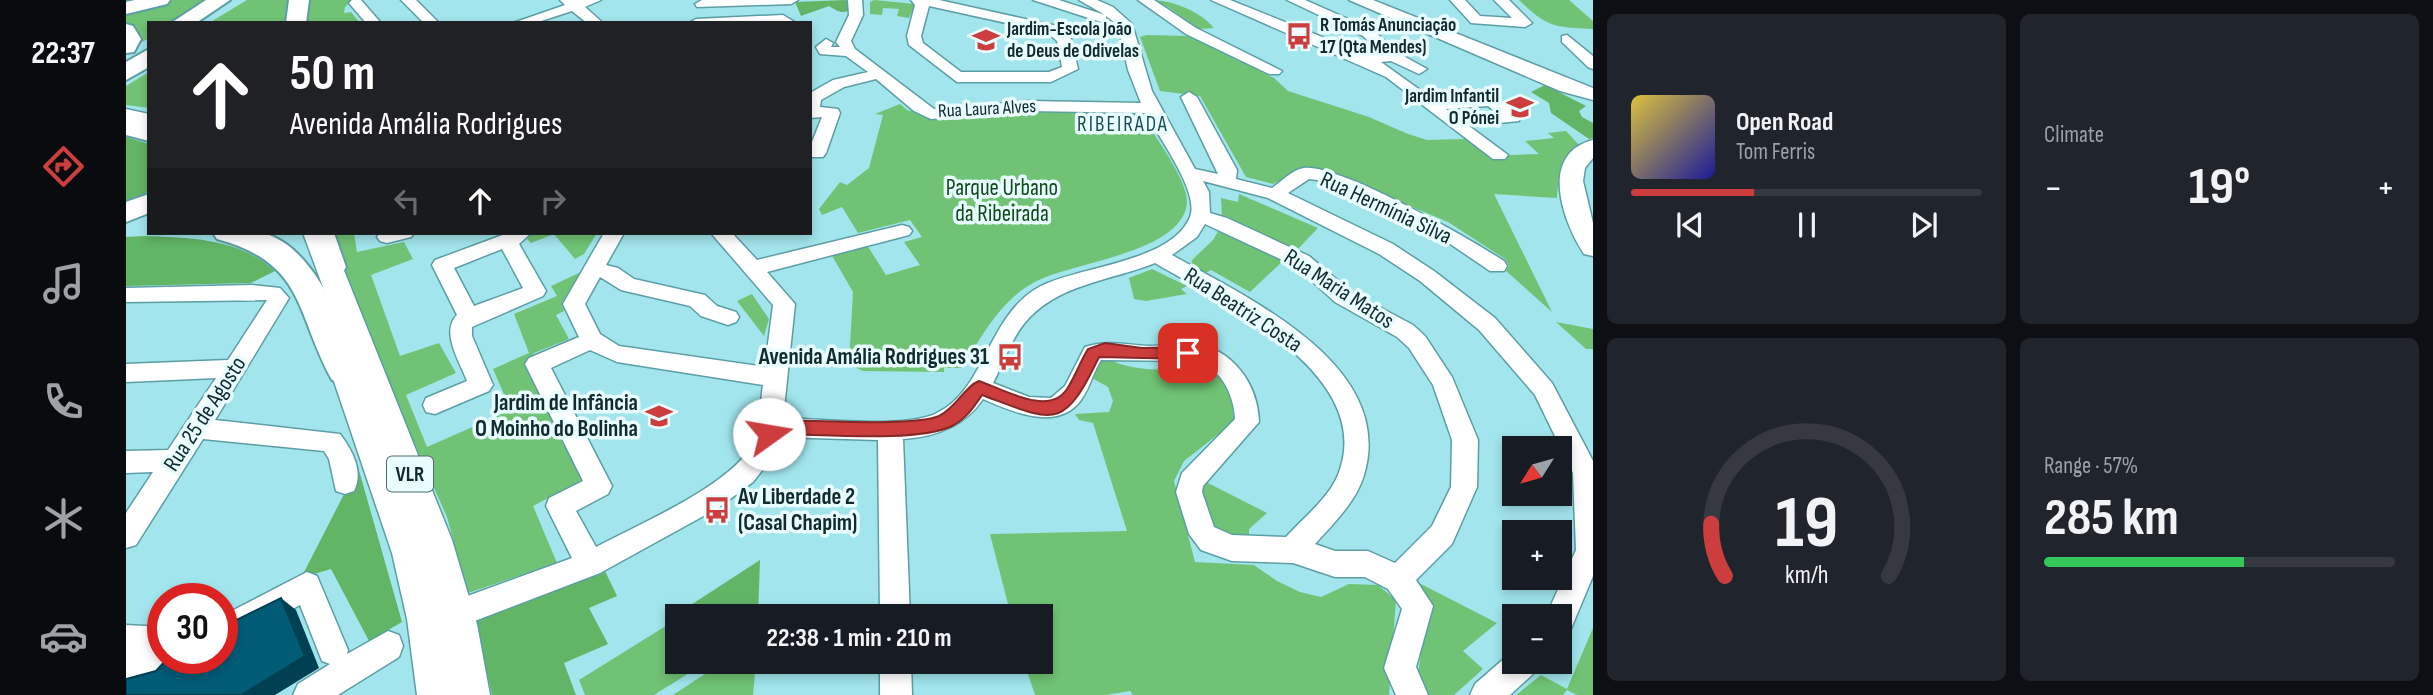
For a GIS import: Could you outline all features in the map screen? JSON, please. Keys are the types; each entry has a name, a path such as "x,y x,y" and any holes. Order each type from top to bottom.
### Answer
{"highway":[{"path":"126,8 160,0"},
{"path":"184,21 220,0"},
{"path":"200,21 235,0"},
{"path":"296,21 299,0"},
{"path":"126,30 130,38 126,47"},
{"path":"126,60 147,44"},
{"path":"126,73 147,57"},
{"path":"126,80 147,68"},
{"path":"126,114 147,114"},
{"path":"126,125 147,133"},
{"path":"126,214 147,203"},
{"path":"126,232 147,230"},
{"path":"233,235 262,244 290,263 314,297 344,371"},
{"path":"319,235 331,267"}],"main road":[{"path":"1358,0 1567,87 1593,94"},
{"path":"1567,87 1593,103"},
{"path":"126,114 147,120"},
{"path":"126,125 147,128"},
{"path":"1588,156 1573,169 1570,187 1578,223 1593,248"},
{"name":"VLR","path":"301,235 344,371 410,554 426,619 461,693"},
{"name":"VLR","path":"331,267 434,540 454,614 461,693"}],"street":[{"path":"408,0 430,21"},
{"path":"525,21 571,3 594,0"},
{"path":"681,21 705,2 791,0"},
{"path":"816,63 837,47 856,15 855,0"},
{"path":"919,0 1052,29 1064,39 1070,69 1051,77 957,77 916,45 914,36 922,5 919,0"},
{"path":"1044,0 1097,15 1119,32 1128,45"},
{"path":"770,427 925,428 945,421 962,411 979,387 1002,337 1028,305 1059,287 1157,255 1186,238 1201,217 1200,192 1149,108 1128,45 1125,24 1108,10 1086,0"},
{"path":"1145,0 1191,31 1274,71"},
{"path":"1218,0 1365,60 1391,74 1457,122 1463,132 1478,136 1499,155"},
{"path":"1274,0 1295,8 1301,3 1368,33 1393,56 1419,69"},
{"path":"1457,0 1476,20 1525,23 1501,0"},
{"path":"356,3 372,21"},
{"path":"571,3 594,21"},
{"path":"1486,7 1500,22"},
{"path":"740,21 786,21"},
{"path":"812,37 837,47"},
{"path":"1567,39 1593,64"},
{"name":"Rua Laura Alves","path":"837,47 858,56 920,108 931,114 1029,106 1149,108"},
{"path":"1365,60 1393,56"},
{"path":"812,105 814,98 839,83 879,74"},
{"path":"1189,97 1228,170 1227,180"},
{"path":"1431,105 1491,101 1513,117 1457,122"},
{"path":"812,112 832,113 817,153 812,152"},
{"path":"1187,172 1275,194 1339,223 1427,276 1487,324 1544,389 1586,474 1590,550 1566,604"},
{"name":"Rua Hermínia Silva","path":"1275,194 1306,173 1321,175 1447,233 1497,266"},
{"name":"Rua Maria Matos","path":"1201,217 1220,222 1302,261 1343,297 1405,331 1418,342 1444,383 1465,440 1464,486 1443,536 1398,579"},
{"path":"754,268 902,231"},
{"path":"613,235 574,304 576,313 592,340 603,349 617,354 776,377"},
{"path":"472,608 590,564 724,491 744,474 762,452 770,427 784,304 727,235"},
{"path":"435,405 481,385 461,336 461,324 470,317 535,290 514,238 442,265 470,317"},
{"name":"Rua Beatriz Costa","path":"1157,255 1303,345 1350,405 1357,442 1352,474 1293,550"},
{"path":"595,269 611,273 628,285 697,300 709,311 728,317"},
{"name":"Rua 25 de Agosto","path":"126,295 272,293 278,298 275,307 129,527"},
{"path":"590,564 559,506 599,486 537,364 592,340"},
{"path":"979,387 1037,408 1053,408 1073,394 1093,353 1105,349 1142,354 1198,353 1207,357 1236,380 1243,390 1248,409 1247,422 1239,433 1191,481 1189,492 1203,534 1222,547 1293,550 1335,564 1368,564 1398,579 1418,606 1400,668 1412,695"},
{"path":"126,373 232,369"},
{"path":"195,428 331,441 342,456 345,483"},
{"path":"890,429 895,604"},
{"path":"126,462 174,461"},
{"path":"238,623 307,586 334,650"},
{"path":"126,640 147,641"},
{"path":"309,695 388,646"},
{"path":"126,671 147,673"},
{"path":"896,674 896,695"},
{"path":"1486,695 1510,674"}],"green space":[{"path":"168,0 211,0 174,21 147,21 147,39 137,45 138,35 132,25 126,24 126,11"},
{"path":"247,0 293,0 288,21 212,21"},
{"path":"305,0 352,0 345,7 344,13 351,12 358,21 301,21"},
{"path":"846,0 851,9 848,11 840,12 829,6 801,16 795,2"},
{"path":"874,0 915,4 909,18 897,16 899,9 883,8 882,15 870,14 870,2"},
{"path":"1151,0 1185,8 1201,16 1214,28 1199,29 1168,7"},
{"path":"1519,0 1569,0 1593,21 1593,29 1552,24 1537,16"},
{"path":"1190,36 1274,78 1288,91 1369,117 1427,140 1466,139 1488,156 1539,154 1525,141 1554,138 1548,133 1566,131 1581,147 1563,170 1557,198 1494,194 1552,312 1506,271 1509,266 1505,259 1448,222 1322,169 1305,168 1273,184 1246,177 1200,96 1160,91 1140,37"},
{"path":"147,73 147,108 126,105 126,86"},
{"path":"1545,85 1586,106 1579,111 1582,117 1593,123 1593,138 1589,139 1551,113 1549,103 1531,92"},
{"name":"Parque Urbano da Ribeirada","path":"900,104 907,110 943,120 1038,112 1141,114 1176,170 1186,193 1187,203 1180,220 1166,234 1146,245 1050,276 1021,291 992,321 962,368 944,368 944,372 863,371 849,364 853,292 831,254 867,245 886,275 920,265 904,242 922,237 910,220 858,233 842,207 822,215 819,209 840,182 847,185 869,168 883,115 875,114"},
{"path":"126,137 147,143 147,192 126,204"},
{"path":"1239,194 1318,228 1295,252 1222,217 1221,198 1238,202"},
{"path":"1219,230 1284,260 1250,292 1211,270 1204,274 1191,267 1192,260 1213,240"},
{"path":"330,235 354,235 357,252 404,242 413,259 371,275 400,356 439,343 456,373 406,395 427,447 511,410 493,369 529,353 514,314 557,296 551,286 581,272 562,305 564,311 556,315 569,339 534,353 526,363 584,479 533,506 557,563 468,593 447,517 397,405"},
{"path":"530,235 551,235 531,243 527,239"},
{"path":"555,235 596,235 584,254 575,259"},
{"path":"126,237 197,239 230,246 261,260 275,271 251,283 126,286"},
{"path":"1152,269 1187,286 1181,289 1187,294 1146,301 1134,299 1129,278"},
{"path":"752,294 769,319 764,336 737,301"},
{"path":"1556,322 1593,329 1593,349 1586,349"},
{"path":"1105,358 1144,369 1211,369 1221,377 1238,414 1234,422 1184,461 1174,481 1195,562 1254,565 1277,581 1300,592 1321,597 1349,584 1378,585 1396,600 1389,695 1133,695 1130,691 1106,695 1035,695 1028,674 1053,674 1053,604 1008,604 990,534 1127,531 1093,423 1079,420 1075,414 1109,412 1113,401 1108,387 1092,378 1099,361"},
{"path":"358,467 402,622 369,641 331,569 301,578"},
{"path":"1206,482 1267,513 1249,529 1249,540 1217,537 1196,491"},
{"path":"760,560 758,604 692,604"},
{"path":"604,569 617,596 589,608 608,644 564,663 576,695 492,695 474,615"},
{"path":"1419,583 1497,623 1463,651 1483,669 1454,695 1421,695 1416,687 1426,620 1414,586"},
{"path":"665,626 665,674 688,674 654,695 585,695 579,680"},
{"path":"1593,628 1593,695 1577,695 1567,690 1563,695 1516,695 1541,675 1567,689"},
{"path":"705,674 755,674 753,695 673,695"}],"building":[{"path":"281,598 305,656 241,695 126,695 126,679 147,673 238,674 238,619"}],"place":[{"name":"R Tomás Anunciação 17 (Qta Mendes)","path":"1299,36"},
{"name":"Jardim-Escola João de Deus de Odivelas","path":"986,40"},
{"name":"Jardim Infantil O Pónei","path":"1520,107"},
{"name":"Avenida Amália Rodrigues 31","path":"1010,357"},
{"name":"Jardim de Infância O Moinho do Bolinha","path":"659,416"},
{"name":"Av Liberdade 2 (Casal Chapim)","path":"717,510"}],"district":[{"name":"RIBEIRADA","path":"1123,124"}],"route":[{"path":"769,434 770,427 925,428 962,411 979,387 1037,408 1053,408 1073,394 1093,353 1105,349 1142,354 1188,353"}]}
